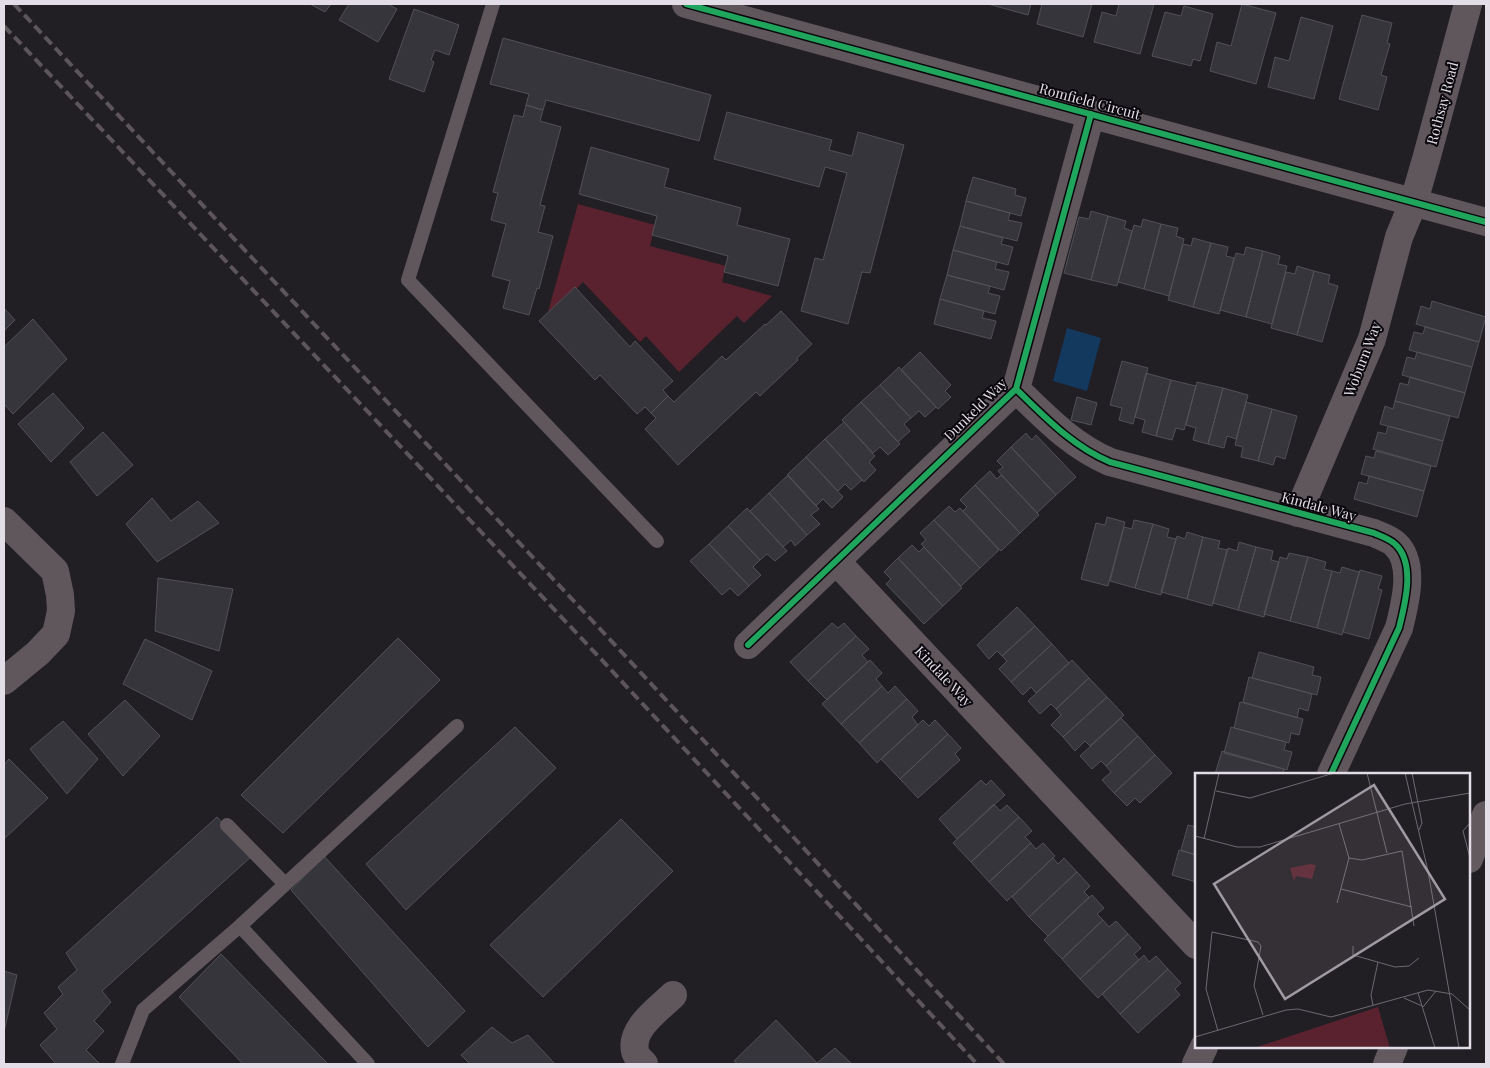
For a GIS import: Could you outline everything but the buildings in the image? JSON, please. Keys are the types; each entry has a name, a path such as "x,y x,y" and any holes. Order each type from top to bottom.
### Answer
{"main road":[{"path":"1470,856 1486,815"},
{"path":"1387,1064 1394,1048"}],"street":[{"name":"Romfield Circuit","path":"686,4 1486,222"},
{"name":"Rothsay Road","path":"1414,201 1468,4"},
{"name":"Dunkeld Way","path":"748,645 1016,389 1091,114"},
{"name":"Woburn Way","path":"1298,513 1372,339 1399,237 1414,201"},
{"name":"Kindale Way","path":"1016,389 1064,435 1093,455 1110,462 1374,533 1395,544 1402,553 1406,563 1407,575 1404,608 1399,628 1332,773"},
{"path":"4,521 55,571 61,603 56,634 38,653 4,680"},
{"name":"Kindale Way","path":"836,561 1195,943"},
{"path":"644,1064 635,1053 635,1037 644,1023 673,995"},
{"path":"1196,1064 1204,1048"}],"lane":[{"path":"493,4 408,280 657,541"},
{"path":"122,1064 142,1010 240,926 458,726"},
{"path":"227,825 285,884"},
{"path":"240,926 368,1064"}],"shaded area":[{"path":"578,204 655,225 650,246 726,266 722,282 772,296 744,323 737,316 679,372 646,336 640,342 583,282 548,312"}],"water":[{"path":"1067,328 1101,338 1087,391 1053,381"}],"railway":[{"path":"14,4 616,646 1004,1064"},
{"path":"4,26 600,658 977,1064"}],"cycle path":[{"path":"686,4 1486,222"},
{"path":"748,645 1016,389 1091,114"},
{"path":"1016,389 1071,439 1083,448 1110,462 1374,533 1395,544 1401,552 1407,573 1406,596 1399,628 1331,773"}]}
